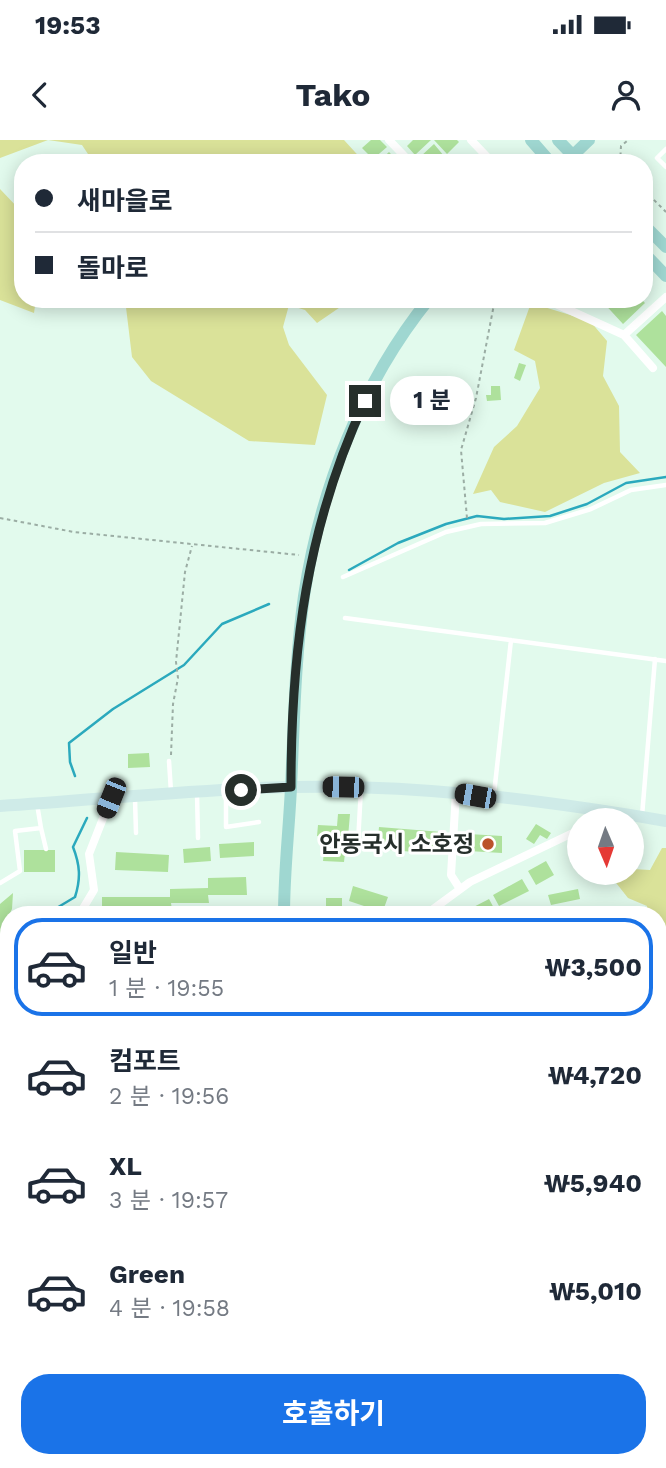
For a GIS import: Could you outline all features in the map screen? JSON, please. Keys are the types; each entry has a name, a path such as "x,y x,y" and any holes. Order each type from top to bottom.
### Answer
{"main road":[{"path":"531,140 543,154"},
{"path":"577,154 589,140"},
{"path":"653,234 666,247"},
{"path":"653,262 666,276"},
{"path":"284,906 299,642 311,556 326,499 354,425 401,337 422,308"}],"street":[{"path":"389,140 402,154"},
{"path":"471,140 484,154"},
{"path":"624,335 666,297"},
{"path":"565,308 624,335 653,368"},
{"path":"0,806 291,787 456,792 567,811"},
{"path":"456,792 451,875 460,889"},
{"path":"84,906 94,890 89,854 111,798"},
{"path":"644,817 666,821"},
{"path":"440,906 460,889 567,836"}],"lane":[{"path":"666,149 657,158 666,167"},
{"path":"343,577 446,532 481,524 545,523 591,509 631,490 666,485"},
{"path":"345,618 666,660"},
{"path":"493,799 511,640"},
{"path":"643,808 654,659"},
{"path":"169,761 172,793"},
{"path":"358,843 361,788"},
{"path":"226,790 226,827 260,822"},
{"path":"197,792 198,838"},
{"path":"135,797 136,833"},
{"path":"37,804 46,849"},
{"path":"0,883 20,871 15,831 41,828"}],"path":[{"path":"653,199 666,212"},
{"path":"468,527 461,450 476,398 493,308"},
{"path":"0,518 74,532 311,556"},
{"path":"169,761 185,572 192,545"}],"green space":[{"path":"0,140 48,140 0,158"},
{"path":"48,140 344,140 357,154 88,154 82,145"},
{"path":"0,189 14,204 14,305 0,300"},
{"path":"21,308 35,308 34,313"},
{"path":"126,308 288,308 283,327 289,345 327,395 315,445 249,441 151,381 132,357"},
{"path":"299,308 339,308 317,323 305,310"},
{"path":"529,308 547,308 590,321 607,341 603,376 619,406 620,452 640,473 604,483 545,512 500,502 491,490 473,494 494,447 517,426 540,388 535,361 514,350"},
{"path":"662,848 666,848 666,906 647,906 628,898 619,886 644,886 644,870 650,870"}],"building":[{"path":"371,140 380,140 387,147 379,154 368,154 362,148"},
{"path":"413,140 431,140 416,154 407,146"},
{"path":"434,140 457,140 459,142 447,154"},
{"path":"434,144 442,154 423,154"},
{"path":"608,308 640,308 623,324"},
{"path":"662,311 666,316 666,367 636,335"},
{"path":"519,363 526,365 520,381 514,378"},
{"path":"491,386 500,386 501,400 487,401 486,395 491,395"},
{"path":"149,753 150,767 128,768 128,754"},
{"path":"338,814 350,814 347,849 336,849 337,838 317,836 318,825 337,826"},
{"path":"536,824 551,833 547,839 540,835 534,844 526,839"},
{"path":"379,827 442,832 440,854 377,849"},
{"path":"469,834 502,836 502,853 468,851"},
{"path":"254,842 254,856 220,858 219,844"},
{"path":"210,847 211,861 184,863 183,849"},
{"path":"24,850 55,850 55,872 24,872"},
{"path":"116,852 169,855 168,872 115,870"},
{"path":"324,852 345,853 344,862 323,861"},
{"path":"546,861 554,875 536,885 528,871"},
{"path":"246,877 247,895 208,895 209,903 171,903 171,906 102,906 102,897 170,897 170,889 208,888 208,878"},
{"path":"522,879 529,891 499,906 493,895"},
{"path":"353,886 388,897 385,906 364,906 349,901"},
{"path":"578,889 580,899 551,905 548,895"},
{"path":"13,893 12,906 0,904"},
{"path":"326,898 342,898 342,906 326,906"},
{"path":"489,899 493,906 476,906"}],"waterway":[{"path":"349,570 398,543 446,524 477,516 504,519 550,516 587,504 626,483 666,477"},
{"path":"75,776 70,762 69,743 113,709 184,665 222,624 269,604"},
{"path":"60,906 75,897 79,872 73,847 87,818"}],"place":[{"name":"안동국시 소호정","path":"488,844"}],"route":[{"path":"241,790 291,787 299,642 312,549 337,465 365,401"}]}
